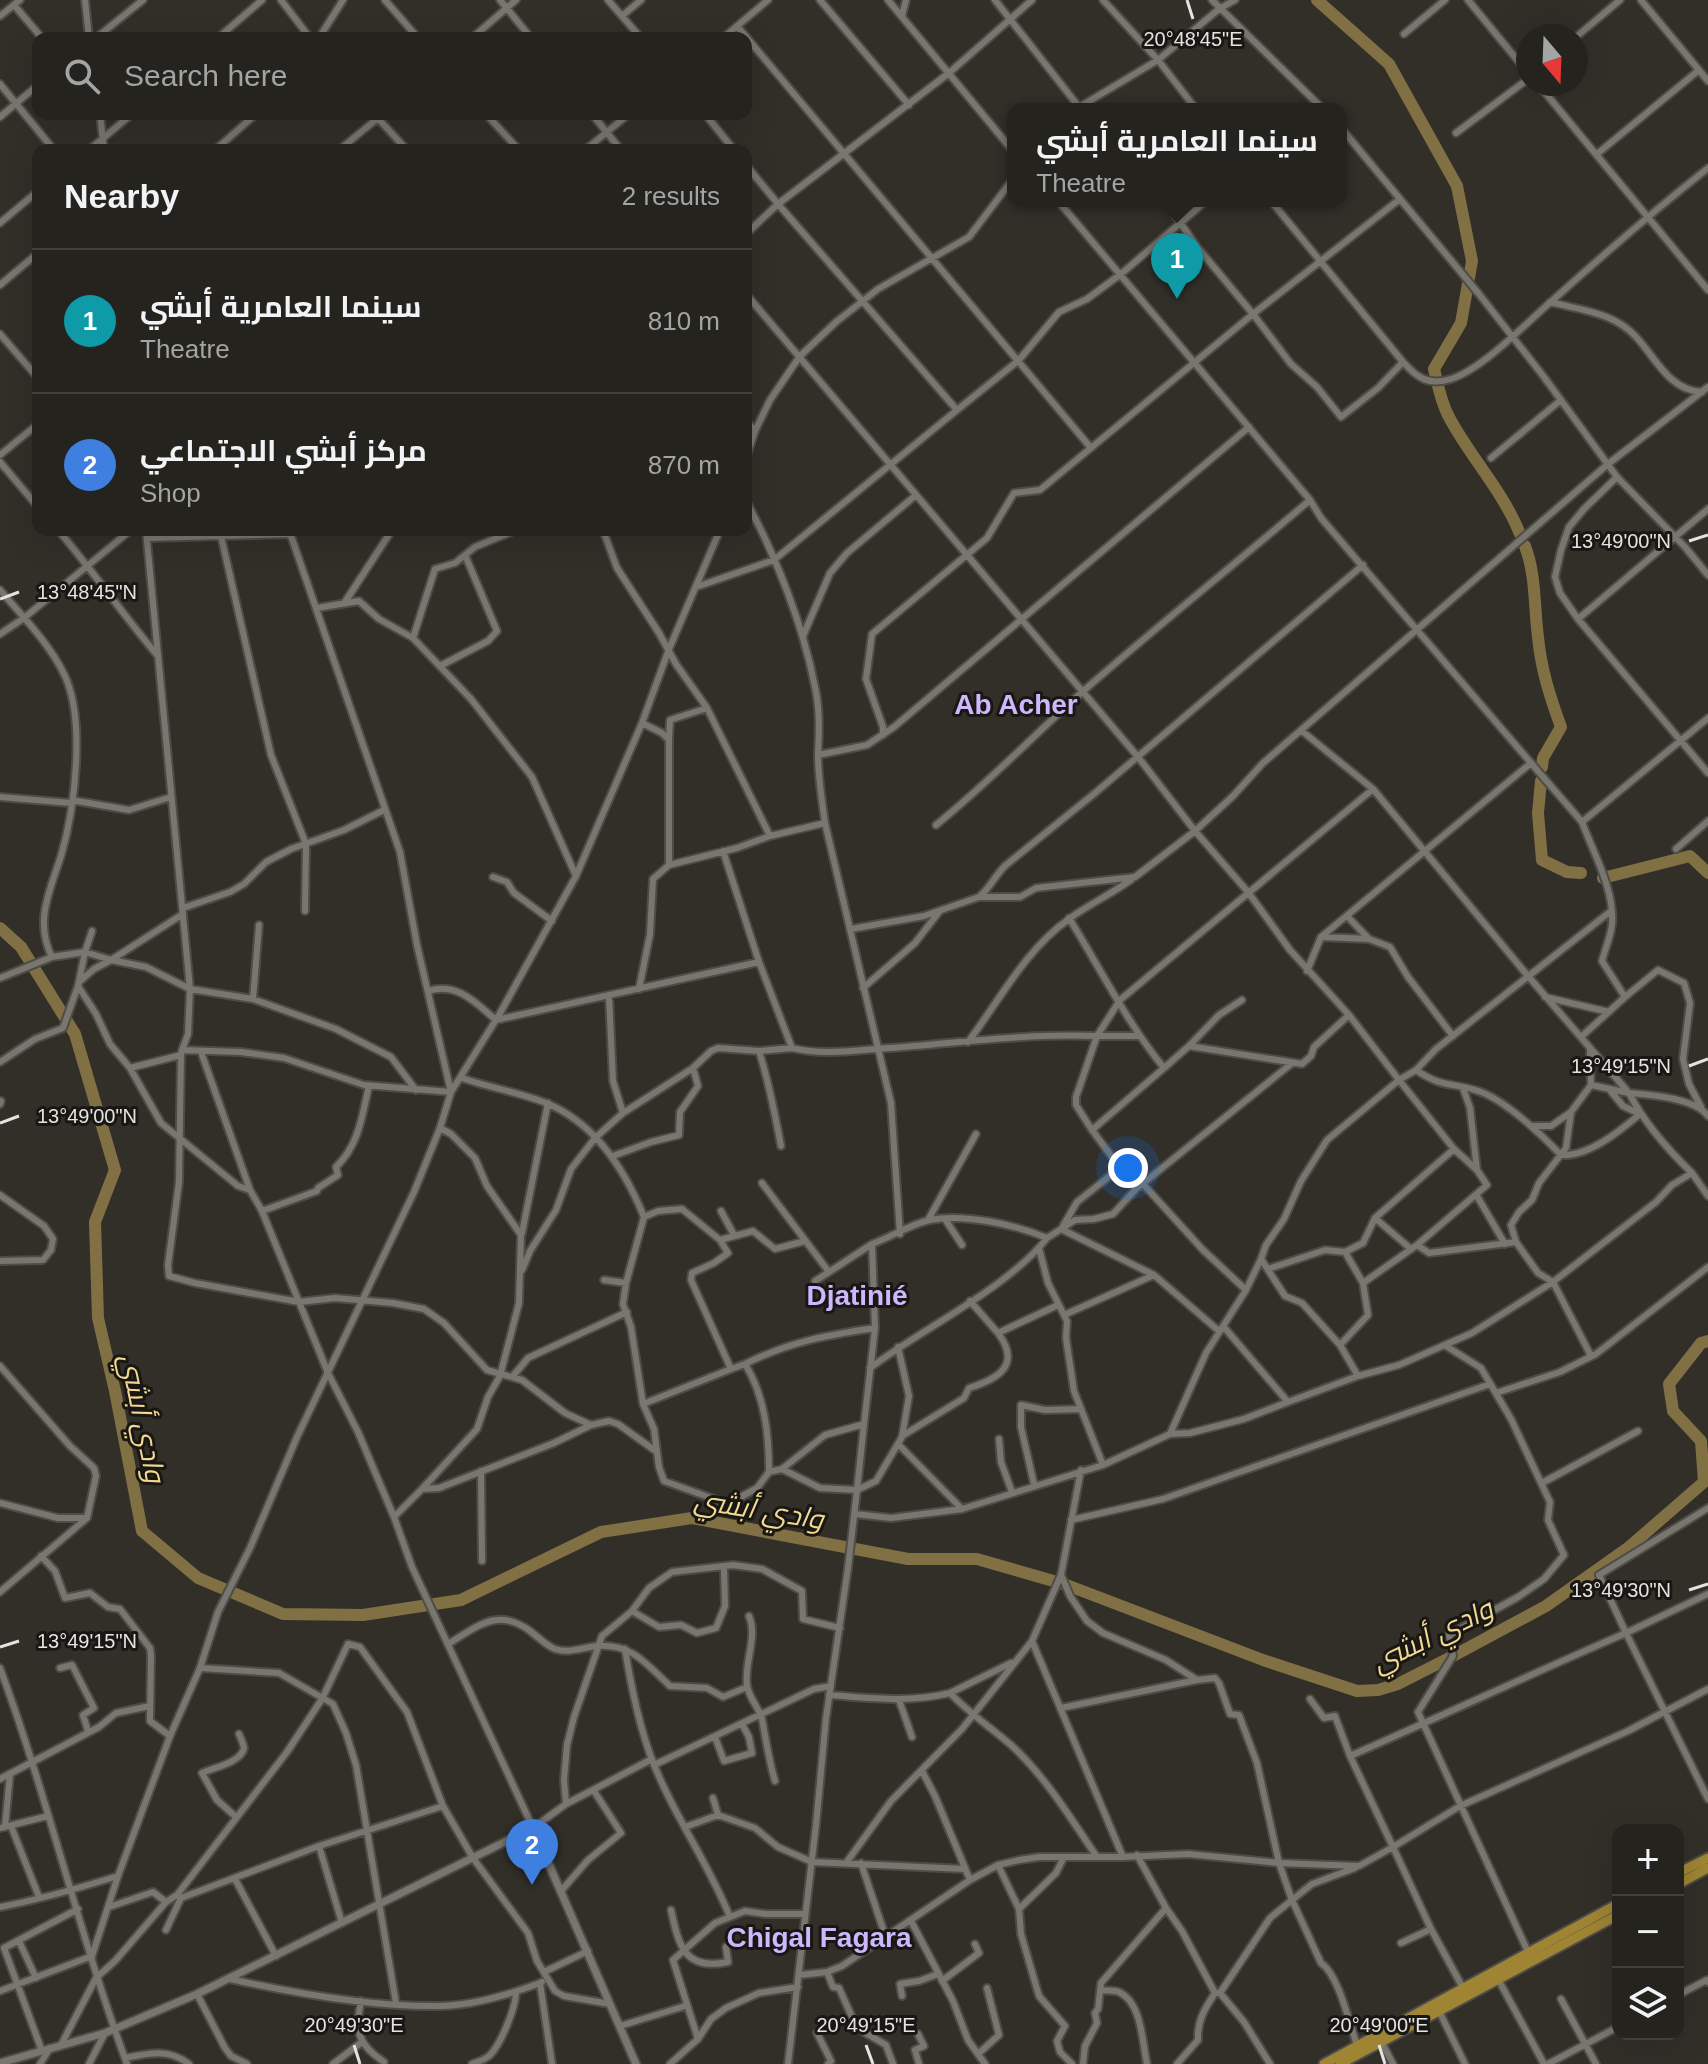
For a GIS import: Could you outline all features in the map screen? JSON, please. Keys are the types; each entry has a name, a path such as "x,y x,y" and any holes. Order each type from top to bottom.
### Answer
{"highway":[{"path":"1684,1875 1708,1858"},
{"path":"1684,1876 1708,1868"},
{"path":"1324,2064 1357,2045 1439,2011 1498,1979 1612,1908"},
{"path":"1340,2064 1463,1988 1612,1918"}],"street":[{"path":"85,0 88,32"},
{"path":"103,32 143,0"},
{"path":"225,32 262,0"},
{"path":"281,0 305,32"},
{"path":"323,32 343,0"},
{"path":"385,0 413,32"},
{"path":"500,0 526,32"},
{"path":"479,32 516,0"},
{"path":"608,0 636,32"},
{"path":"622,16 641,0"},
{"path":"730,32 768,0"},
{"path":"820,0 909,105"},
{"path":"888,0 1007,144"},
{"path":"902,16 906,0"},
{"path":"995,0 1075,103"},
{"path":"752,228 778,204 949,73 1032,0"},
{"path":"1103,0 1158,60 1191,103"},
{"path":"1212,0 1316,103"},
{"path":"1087,103 1158,60 1219,9 1235,0"},
{"path":"1404,34 1445,0"},
{"path":"1468,0 1516,58"},
{"path":"1588,27 1620,0"},
{"path":"1641,0 1708,81"},
{"path":"0,16 17,2 38,32"},
{"path":"737,26 742,32"},
{"path":"752,44 1091,448"},
{"path":"1597,154 1699,70"},
{"path":"0,84 49,144"},
{"path":"1456,133 1516,88"},
{"path":"0,117 32,90"},
{"path":"1548,96 1708,290"},
{"path":"101,120 104,144"},
{"path":"97,144 125,120"},
{"path":"222,144 249,120"},
{"path":"346,144 373,120"},
{"path":"383,120 402,144"},
{"path":"492,120 514,144"},
{"path":"597,120 616,144"},
{"path":"592,144 621,120"},
{"path":"710,120 729,144"},
{"path":"1347,135 1512,336 1617,477 1708,575"},
{"path":"1276,207 1419,379 1449,380 1465,373 1512,336 1648,215 1708,168"},
{"path":"752,172 957,410"},
{"path":"752,440 770,400 800,356 862,301 969,237 978,229 993,202 1007,186"},
{"path":"0,223 32,196"},
{"path":"883,735 866,679 872,634 987,538 1014,493 1040,490 1253,314 1400,199"},
{"path":"1063,207 1310,500 1321,518 1582,822 1609,894 1612,925 1602,961 1625,997"},
{"path":"1170,207 1198,248 1291,364 1317,387 1341,417 1378,388 1403,362"},
{"path":"698,586 774,560 1019,360 1059,312 1087,299 1121,274 1199,207"},
{"path":"0,285 32,258"},
{"path":"752,301 1138,757 1195,831 1248,892 1307,971 1349,1015 1454,1149 1477,1170 1487,1185 1414,1247 1363,1283"},
{"path":"1550,302 1620,323 1673,381 1692,391 1705,389"},
{"path":"0,334 32,371"},
{"path":"968,1042 1018,970 1069,918 1105,899 1195,831 1263,763 1608,464 1705,389"},
{"path":"1491,458 1561,400"},
{"path":"818,755 867,745 883,735 1249,427"},
{"path":"752,428 755,431"},
{"path":"0,455 32,429"},
{"path":"0,462 32,500"},
{"path":"1617,477 1569,527 1555,577 1560,593 1578,619 1708,773"},
{"path":"802,637 830,573 847,553 916,495"},
{"path":"936,825 997,774 1011,757 1081,693 1310,500"},
{"path":"1578,619 1708,509"},
{"path":"752,512 774,560 802,637 816,688 820,730 819,783 825,823 891,1103 900,1234"},
{"path":"63,536 158,656"},
{"path":"0,634 124,536"},
{"path":"177,536 147,538 190,989 188,1034 182,1052 181,1141 169,1276 299,1302 335,1298 424,1309 444,1323 479,1364 500,1376 513,1376 565,1413 591,1425"},
{"path":"222,536 271,755 306,844 305,911"},
{"path":"291,536 400,852 417,945 451,1092"},
{"path":"345,602 388,536"},
{"path":"413,638 435,569 455,563 475,547 502,536"},
{"path":"605,536 617,568 707,708 770,836"},
{"path":"0,1991 92,1956 118,1876 170,1736 200,1668 218,1612 363,1301 440,1128 451,1092 496,1020 576,876 718,536"},
{"path":"440,666 488,641 497,631 465,555"},
{"path":"851,929 939,912 979,897 990,888 996,874 1006,865 1363,565"},
{"path":"0,590 58,662 69,689 78,746 67,837 44,909 44,930 52,957"},
{"path":"317,608 359,601 379,619 413,638 471,699 532,777 576,876"},
{"path":"669,865 670,720 707,708"},
{"path":"1582,822 1708,718"},
{"path":"642,723 669,740"},
{"path":"1302,731 1373,789 1545,997 1629,1093 1640,1114 1665,1147 1692,1173 1708,1196"},
{"path":"1307,971 1321,937 1531,763"},
{"path":"1136,1189 1076,1105 1097,1036 1120,1000 1373,789"},
{"path":"0,797 77,801 129,810 171,797"},
{"path":"79,984 94,969 183,911 236,889 266,862 384,810"},
{"path":"1676,849 1708,821"},
{"path":"639,989 650,934 653,879 669,865 825,823"},
{"path":"723,851 759,962 792,1048"},
{"path":"493,877 507,882 514,893 552,921"},
{"path":"979,897 1020,897 1036,888 1135,877"},
{"path":"1170,1434 1206,1353 1246,1290 1266,1245 1284,1219 1301,1181 1327,1140 1611,911"},
{"path":"863,988 915,943 939,912"},
{"path":"1348,917 1369,939"},
{"path":"1069,918 1139,1036 1164,1068"},
{"path":"253,999 259,925"},
{"path":"0,1062 35,1039 63,1028 79,984 92,931"},
{"path":"1321,937 1369,939 1390,947 1408,977 1453,1036"},
{"path":"0,978 52,957 85,952 146,967 190,989 253,999 315,1020 391,1057 416,1090"},
{"path":"496,1020 759,962"},
{"path":"1581,1037 1658,970 1684,983 1690,1003 1683,1059 1689,1084 1708,1116"},
{"path":"79,984 110,1044 130,1068 153,1112 181,1141 238,1186 250,1190"},
{"path":"428,991 441,988 462,991 496,1020"},
{"path":"609,996 613,1081 623,1113"},
{"path":"1545,997 1609,1012"},
{"path":"1092,1130 1189,1046 1219,1015 1242,1000"},
{"path":"1189,1046 1302,1064 1311,1056 1314,1047 1349,1015"},
{"path":"519,1277 530,1251 556,1210 571,1169 595,1138 623,1113 718,1048 759,1051 792,1048 814,1053 968,1042 1005,1036 1139,1036"},
{"path":"1534,1126 1551,1126 1571,1112 1591,1085 1590,1048"},
{"path":"759,1051 770,1086 781,1146"},
{"path":"130,1068 182,1052 241,1052 284,1058 369,1086 451,1092"},
{"path":"201,1052 250,1190 262,1211 328,1373 358,1432 412,1567 533,1828 636,2064"},
{"path":"870,1368 970,1301 1039,1248 1047,1238 1075,1220 1113,1214 1136,1189 1291,1064"},
{"path":"613,1156 679,1135 680,1112 698,1086 693,1068"},
{"path":"1416,1070 1432,1082 1482,1092 1534,1126 1561,1155 1574,1156 1624,1129 1640,1114"},
{"path":"462,1078 548,1103 564,1112 613,1156 644,1217 623,1304 643,1404 654,1429 664,1481 728,1504 757,1488 769,1472 765,1421 755,1381 745,1364"},
{"path":"1591,1085 1658,1095 1702,1108"},
{"path":"262,1211 317,1191 338,1175 336,1167 350,1154 358,1134 369,1086"},
{"path":"1463,1088 1470,1108 1477,1170"},
{"path":"1609,1089 1623,1106 1640,1114"},
{"path":"394,1517 477,1429 488,1397 500,1376 519,1303 521,1235 548,1103"},
{"path":"1571,1112 1566,1148 1539,1183 1532,1200 1511,1225 1516,1242 1538,1273 1553,1282 1591,1356"},
{"path":"440,1128 451,1134 475,1158 487,1186 521,1235"},
{"path":"928,1220 976,1134"},
{"path":"1268,1269 1325,1250 1345,1252 1363,1243 1375,1218 1454,1149"},
{"path":"1061,1229 1077,1202 1121,1167"},
{"path":"855,1514 891,1518 962,1509 1034,1484 1103,1465 1170,1434 1190,1433 1244,1419 1446,1346 1553,1282 1656,1202 1672,1185 1692,1173"},
{"path":"762,1183 829,1272"},
{"path":"1143,1184 1203,1250 1246,1290"},
{"path":"0,1195 44,1226 53,1239 51,1250 43,1260 0,1261"},
{"path":"1477,1196 1505,1244"},
{"path":"644,1217 658,1211 682,1209 720,1240 728,1253 692,1273 691,1280 731,1369"},
{"path":"721,1211 734,1235"},
{"path":"815,1281 872,1244 928,1220 955,1217 1025,1228 1047,1238"},
{"path":"1375,1218 1414,1247 1429,1253 1516,1242"},
{"path":"945,1219 962,1245"},
{"path":"1061,1229 1154,1275 1221,1329 1288,1402"},
{"path":"720,1240 753,1231 775,1249 805,1241"},
{"path":"789,2063 829,1695 855,1514 875,1328 872,1244"},
{"path":"1039,1248 1048,1283 1064,1315 1074,1391 1103,1465"},
{"path":"1340,1345 1368,1315 1363,1283 1345,1252"},
{"path":"1261,1259 1285,1296 1302,1303 1340,1345 1358,1376"},
{"path":"1496,1393 1560,1372 1591,1356 1708,1267"},
{"path":"1064,1315 1154,1275"},
{"path":"604,1280 626,1283"},
{"path":"902,1437 964,1398 969,1388 993,1380 1003,1370 1008,1358 1006,1344 970,1301"},
{"path":"998,1333 1058,1305"},
{"path":"513,1376 528,1358 627,1312"},
{"path":"643,1404 745,1364 781,1346 875,1328"},
{"path":"1446,1346 1481,1368 1496,1393 1550,1502 1548,1520 1564,1555 1544,1579 1449,1635 1453,1656 1418,1712 1530,1958"},
{"path":"782,1469 820,1488 857,1490 876,1481 899,1445 909,1396 898,1347"},
{"path":"0,1366 96,1471 87,1518 0,1592"},
{"path":"1071,1520 1163,1499 1490,1384"},
{"path":"1034,1484 1021,1427 1021,1405 1045,1410 1081,1409"},
{"path":"422,1489 439,1488 554,1443 591,1425 609,1421 657,1452"},
{"path":"769,1472 782,1469 825,1435 864,1424"},
{"path":"1542,1483 1638,1431"},
{"path":"999,1439 1001,1462 1012,1492"},
{"path":"899,1445 962,1509"},
{"path":"846,1863 891,1801 972,1716 1032,1641 1061,1575 1081,1470"},
{"path":"481,1471 482,1561"},
{"path":"0,1503 58,1518 87,1518"},
{"path":"1708,1508 1599,1575 1708,1799"},
{"path":"41,1556 55,1571 65,1598 84,1593 97,1597 108,1607 120,1609 139,1632 150,1648 151,1724 170,1736"},
{"path":"566,1804 564,1780 567,1745 602,1636 632,1611 649,1588 672,1572 733,1565 762,1569 802,1591 803,1619 840,1628"},
{"path":"632,1611 659,1627 681,1625 697,1633 716,1628 725,1606 724,1567"},
{"path":"1061,1575 1070,1596 1087,1621 1103,1633 1166,1660 1197,1680"},
{"path":"1350,1756 1708,1594"},
{"path":"749,1616 753,1626 746,1672 747,1687 750,1700 761,1715 767,1756 775,1781"},
{"path":"448,1644 476,1627 501,1618 512,1619 553,1649 570,1651 599,1646 635,1653 670,1686 707,1688 723,1697 747,1687"},
{"path":"1032,1641 1123,1857"},
{"path":"166,1930 179,1896 287,1752 322,1699 348,1644 360,1647 407,1712 443,1806 473,1858 528,1933 537,1961 555,1991 564,1996 610,2004"},
{"path":"625,1649 633,1697 653,1762 714,1878 730,1917"},
{"path":"829,1695 924,1700 950,1693 1015,1661"},
{"path":"60,1668 72,1665 94,1708 83,1715 88,1731"},
{"path":"0,1668 78,1909 96,1978 126,2061 152,2052 180,2057 189,2064"},
{"path":"200,1668 279,1673 333,1704 356,1765 396,2003"},
{"path":"1061,1708 1197,1680 1218,1680 1230,1714 1239,1715 1257,1763 1279,1863 1292,1900 1321,1963 1335,1981 1357,2045"},
{"path":"0,2057 1,2063 105,2033 197,1994 533,1828 566,1804 814,1689 831,1686"},
{"path":"1177,2064 1198,2040 1197,2028 1202,2015 1270,1918 1312,1884 1359,1866 1460,1806 1708,1689"},
{"path":"950,1693 972,1716 1011,1745 1046,1784 1097,1857"},
{"path":"1310,1699 1324,1718 1335,1716 1350,1756 1431,1929 1463,1988"},
{"path":"899,1700 912,1737"},
{"path":"0,1779 99,1727 116,1713 150,1706"},
{"path":"715,1737 724,1761 752,1753 742,1724"},
{"path":"236,1817 217,1800 202,1773 225,1765 242,1752 244,1746 239,1734"},
{"path":"922,1771 970,1880"},
{"path":"10,1774 5,1827 39,1897"},
{"path":"1698,1779 1708,1774"},
{"path":"561,1891 588,1860 621,1833 594,1791"},
{"path":"713,1798 718,1815"},
{"path":"61,2045 96,1978 115,1961 166,1902 367,1829 443,1806"},
{"path":"685,1827 718,1815 755,1828 778,1847 812,1862 965,1869"},
{"path":"5,1827 48,1816"},
{"path":"319,1846 342,1923"},
{"path":"799,1975 827,1972 858,1957 970,1880 998,1865 1029,1858 1188,1854 1279,1863 1359,1866"},
{"path":"1137,1855 1218,1993 1244,2022 1270,2064"},
{"path":"1019,1909 1048,1882 1064,1857"},
{"path":"861,1863 886,1938"},
{"path":"998,1865 1019,1909 1021,1934 1039,1996 1065,2026 1057,2041 1060,2052 1072,2064"},
{"path":"0,1897 1,1906 18,1905 118,1876"},
{"path":"235,1879 276,1956"},
{"path":"109,1907 153,1892 166,1902"},
{"path":"1083,2064 1085,2046 1097,2023 1095,2013 1101,1983 1166,1908"},
{"path":"46,2050 30,2023 19,1984 2,1949 78,1909"},
{"path":"671,1910 683,1951 700,1964 711,1966 728,1962 726,1947"},
{"path":"698,2039 685,2006 673,1960 703,1931 745,1911 805,1914"},
{"path":"911,1921 953,2001 960,2024 985,2064"},
{"path":"1401,1943 1431,1929"},
{"path":"19,1941 36,1978"},
{"path":"902,1996 900,1984 940,1978 979,1953 975,1944"},
{"path":"544,1972 588,1951"},
{"path":"827,1972 833,1987 839,1988 857,2028 886,2045 893,2064"},
{"path":"230,1979 361,2001 437,2007 516,1992 548,1980"},
{"path":"1498,1979 1546,2064 1612,2030"},
{"path":"1684,1992 1708,1980"},
{"path":"540,1983 552,2064"},
{"path":"670,2064 698,2039 711,2019 726,2008 759,1993 798,1987"},
{"path":"978,2054 999,2035 987,1988"},
{"path":"1100,1990 1119,1991 1132,2003 1137,2012 1147,2064"},
{"path":"472,2064 484,2060 493,2052 516,2002 516,1992"},
{"path":"197,1994 225,2048 231,2056 247,2064"},
{"path":"1561,1999 1596,2064"},
{"path":"361,2001 356,2026 362,2042 384,2062"},
{"path":"620,2026 685,2006"},
{"path":"1439,2011 1465,2064"},
{"path":"89,2064 105,2033"},
{"path":"817,2033 831,2061 828,2064"},
{"path":"918,2034 924,2046 915,2050 919,2064"},
{"path":"1380,2038 1393,2064"},
{"path":"333,2064 362,2042"},
{"path":"40,2064 46,2050"}],"waterway":[{"path":"1317,0 1389,64 1457,186 1472,261 1461,323 1434,369 1449,417 1505,503 1520,534"},
{"path":"1525,546 1533,579 1541,660 1561,727 1543,758 1542,767"},
{"path":"1541,781 1538,813 1542,860 1567,872 1581,873"},
{"path":"1603,878 1690,856 1708,873"},
{"name":"وادي أبشي","path":"0,928 21,947 75,1034 115,1170 95,1222 98,1318 142,1531 198,1578 283,1614 363,1615 461,1600 601,1532 692,1518 908,1559 977,1559 1064,1584 1263,1660 1357,1691 1378,1690 1398,1684 1546,1606 1628,1548 1704,1482 1701,1441 1673,1411 1669,1384 1701,1343 1708,1341"}],"place":[{"name":"سينما العامرية أبشي","path":"1177,299"},
{"name":"مركز أبشي الاجتماعي","path":"532,1885"}],"district":[{"name":"Ab Acher","path":"1016,704"},
{"name":"Djatinié","path":"857,1295"},
{"name":"Chigal Fagara","path":"819,1937"}]}
